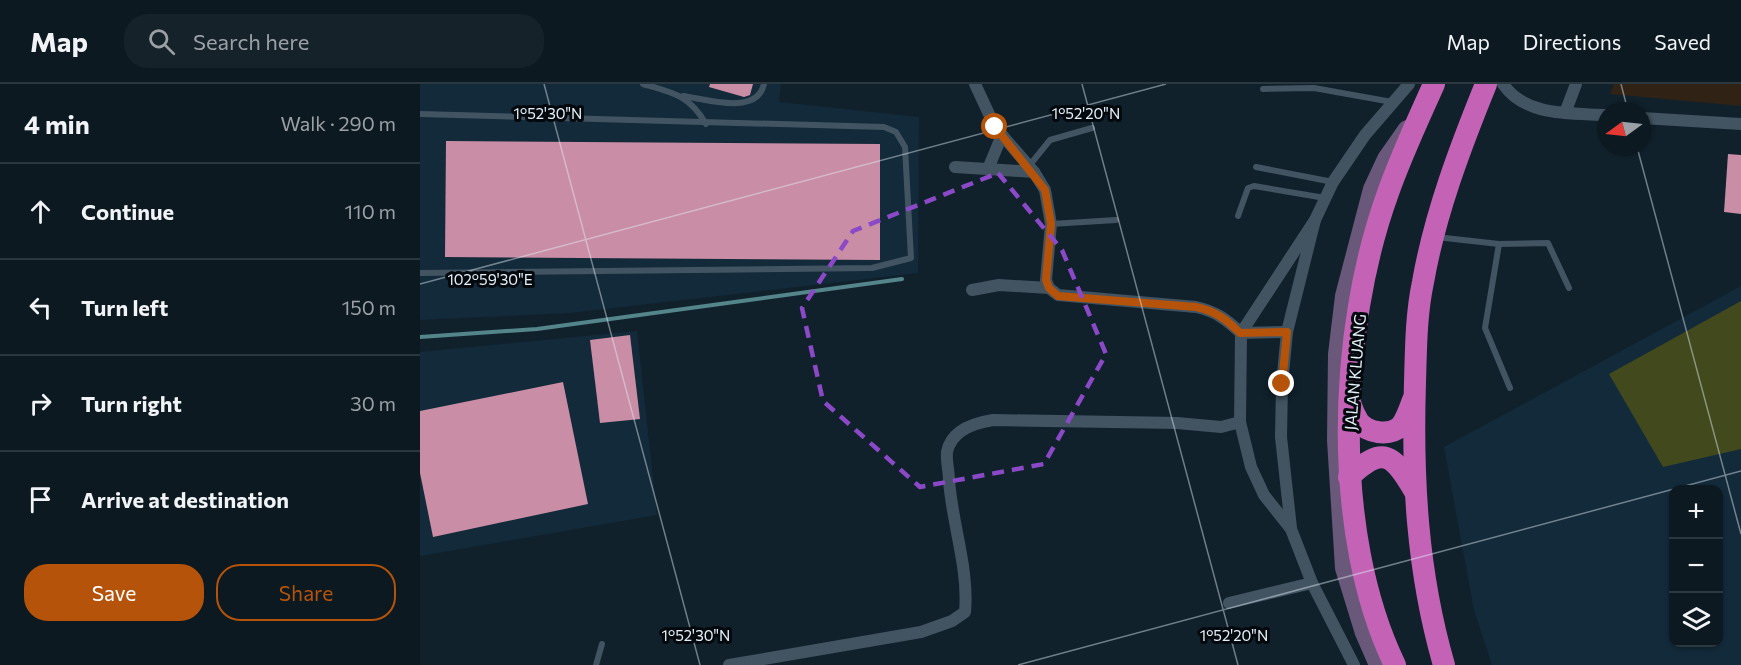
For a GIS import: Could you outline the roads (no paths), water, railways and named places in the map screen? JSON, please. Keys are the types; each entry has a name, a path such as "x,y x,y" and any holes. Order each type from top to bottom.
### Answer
{"highway":[{"name":"JALAN KLUANG","path":"1395,665 1367,595 1354,528 1349,477 1350,403 1357,326 1374,239 1388,194 1434,84"},
{"path":"1443,665 1433,628 1414,490 1415,396 1422,285 1432,236 1486,84"},
{"path":"1350,403 1358,421 1367,429 1380,433 1391,432 1402,425 1415,396"},
{"path":"1349,477 1362,465 1375,459 1389,458 1399,464 1414,490"}],"main road":[{"path":"1378,665 1364,633 1344,568 1336,440 1337,354 1344,296 1372,189 1386,159 1425,105"}],"street":[{"path":"975,84 995,127 1031,169 1045,190 1051,224 1046,280 1049,288 1058,296 1196,307 1213,311 1227,320 1240,333 1287,332"},
{"path":"1291,529 1264,495 1251,467 1240,423 1240,333 1315,220 1333,182 1365,135 1409,84"},
{"path":"1503,84 1520,103 1565,113 1597,115"},
{"path":"1565,113 1576,84"},
{"path":"1651,119 1741,124"},
{"path":"988,170 1002,135"},
{"path":"955,167 988,170 1031,169"},
{"path":"1315,220 1287,332 1282,384 1281,437 1291,529 1312,583 1354,665"},
{"path":"972,290 999,285 1049,288"},
{"path":"729,665 921,632 952,621 964,612 967,586 951,511 947,451 960,431 976,423 993,420 1177,423 1221,427 1240,423"},
{"path":"1229,603 1312,583"}],"lane":[{"path":"644,84 683,96 743,103 754,100 762,91 764,84"},
{"path":"1263,89 1314,88 1392,102"},
{"path":"683,96 696,108 706,124"},
{"path":"420,114 884,128 896,132 905,147 911,258 872,268 420,273"},
{"path":"1031,169 1050,140 1092,128"},
{"path":"1256,167 1333,182"},
{"path":"1238,216 1248,188 1254,186 1325,198"},
{"path":"1051,224 1116,220"},
{"path":"1432,236 1498,244 1548,243 1569,288"},
{"path":"1498,244 1485,328 1510,388"},
{"path":"596,665 602,644"}],"waterway":[{"path":"420,337 537,329 902,279"}]}
